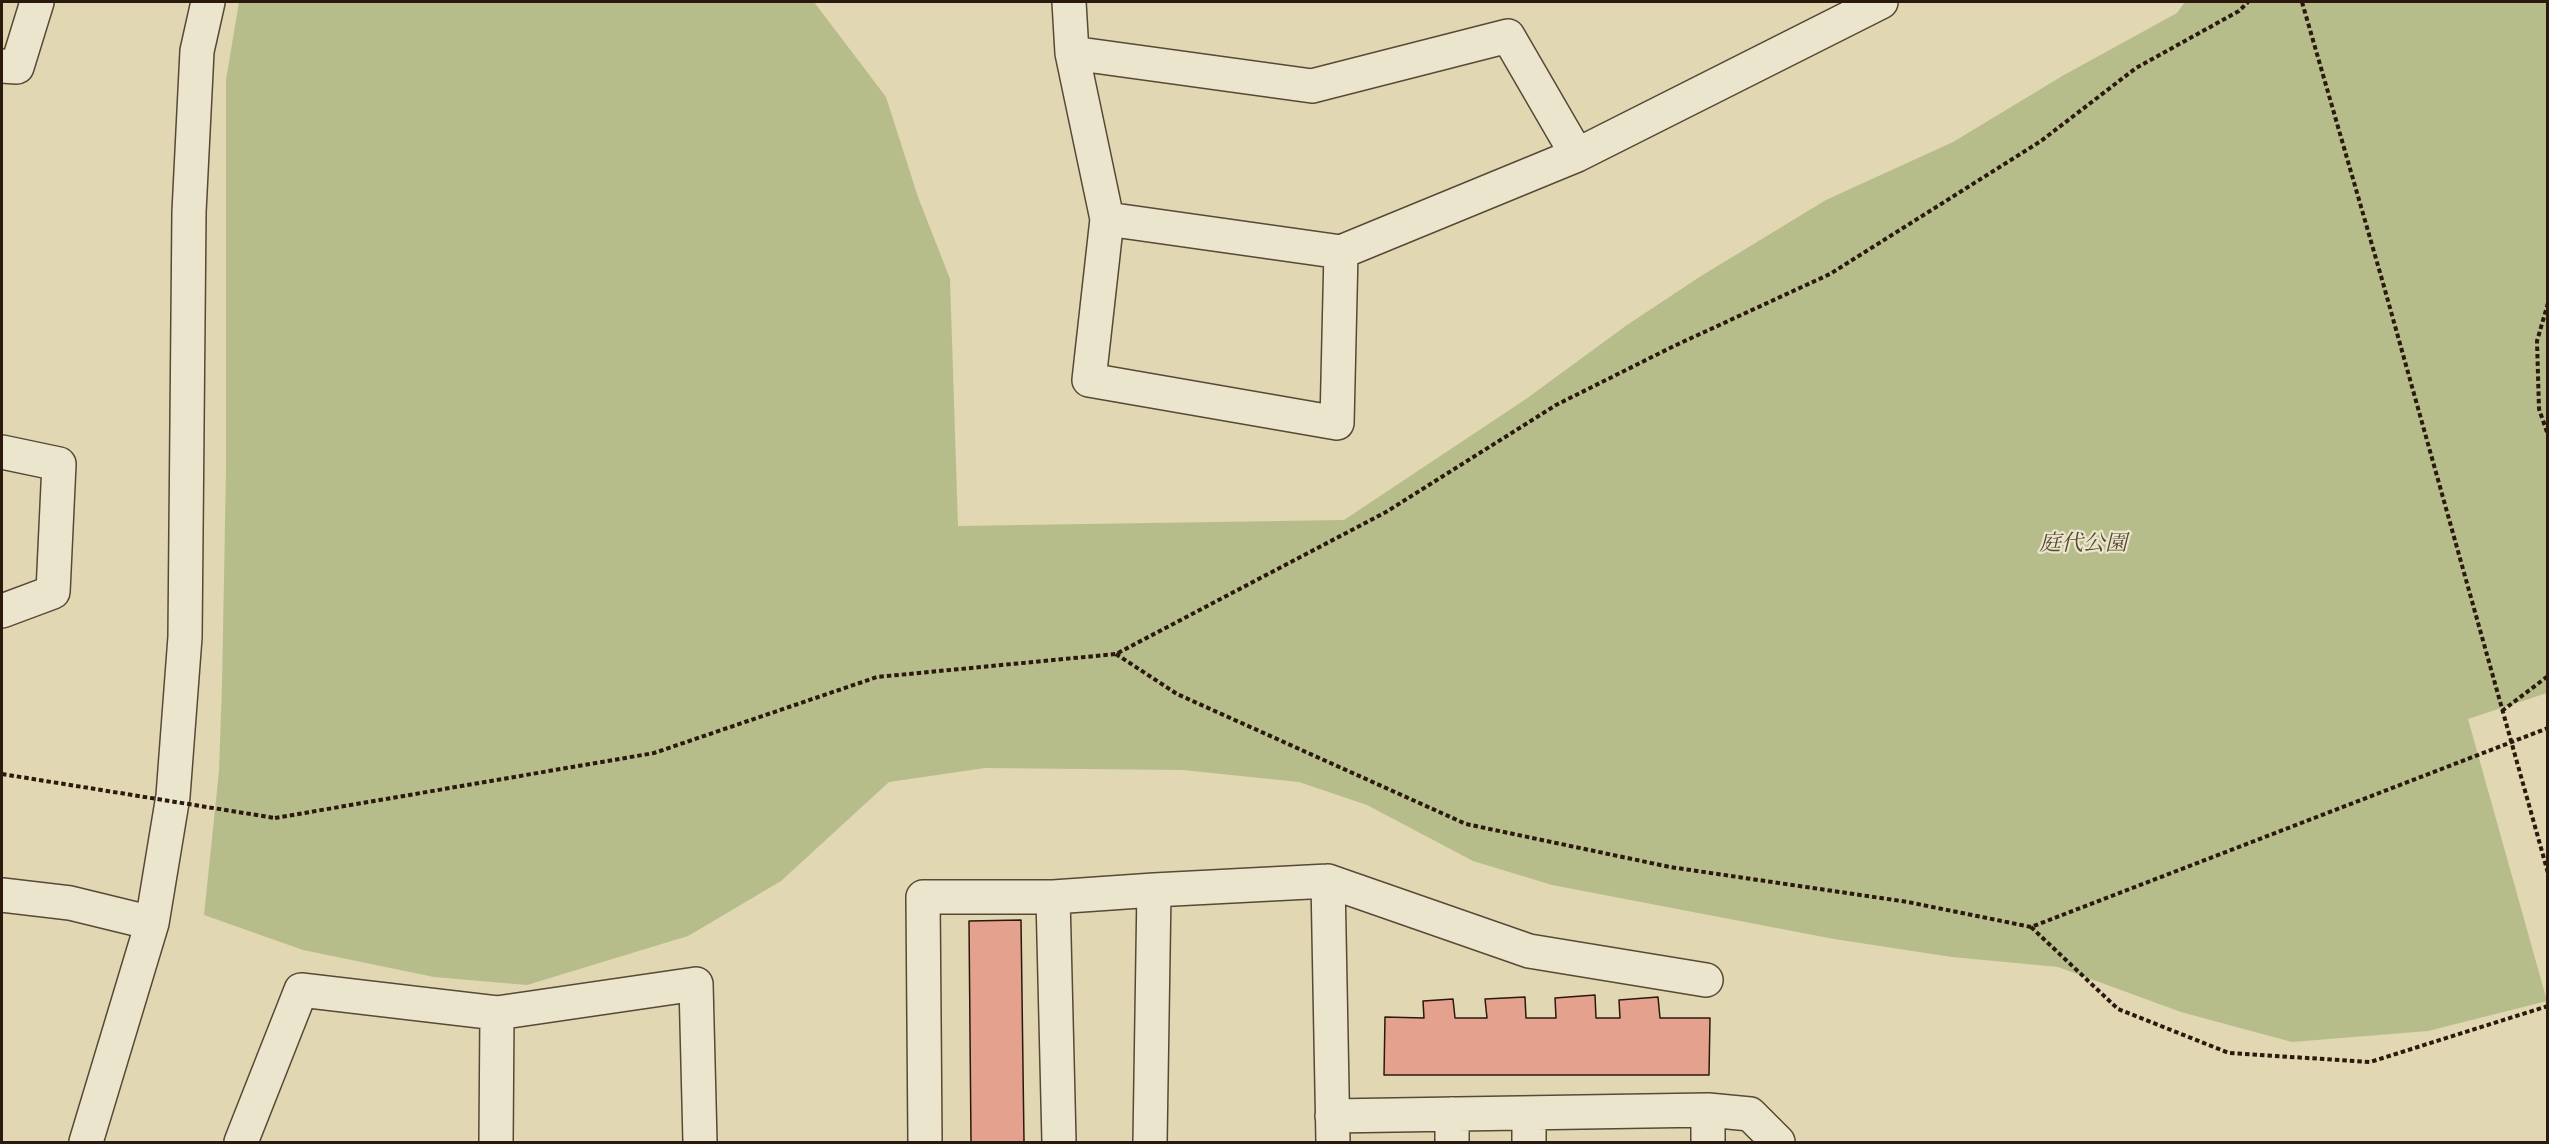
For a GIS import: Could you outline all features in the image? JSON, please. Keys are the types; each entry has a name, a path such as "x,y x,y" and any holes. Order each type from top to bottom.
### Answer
{"street":[{"path":"2,66 17,67 37,2"},
{"path":"86,1143 152,922 173,796 185,637 189,212 197,51 208,2"},
{"path":"1069,2 1072,53 1107,219 1089,380 1337,423 1341,252"},
{"path":"1107,219 1341,252 1577,155 1881,2"},
{"path":"1072,53 1312,86 1508,36 1577,155"},
{"path":"2,452 59,464 52,592 2,611"},
{"path":"1329,881 1333,1129 1529,1128 1708,1110 1750,1114 1778,1143"},
{"path":"925,1143 923,897 1053,897 1329,881 1529,951 1706,981"},
{"path":"1150,1143 1154,890"},
{"path":"2,895 70,903 152,922"},
{"path":"1053,897 1059,1143"},
{"path":"241,1143 301,990 497,1013 696,984 700,1143"},
{"path":"496,1143 497,1013"},
{"path":"1708,1110 1708,1143"}],"path":[{"path":"2,774 275,818 654,753 877,676 1116,654 1386,512 1556,405 1674,346 1830,274 2041,141 2136,68 2239,11 2248,2"},
{"path":"2302,2 2383,283 2547,873"},
{"path":"2547,303 2537,341 2539,409 2547,435"},
{"path":"1116,654 1177,694 1466,824 1670,867 1908,902 2031,927 2118,1009 2229,1053 2370,1062 2547,1006"},
{"path":"2502,711 2547,676"},
{"path":"2031,927 2547,728"}],"green space":[{"name":"庭代公園","path":"239,2 814,2 886,97 918,197 950,279 958,526 1344,520 1526,399 1627,325 1701,276 1826,200 1953,142 2064,75 2177,13 2185,2 2547,2 2547,693 2468,719 2547,1001 2428,1031 2292,1042 2181,1012 2058,967 1952,957 1834,939 1552,885 1473,861 1367,805 1299,782 1183,770 985,768 889,782 781,881 688,936 527,985 434,977 303,950 204,915 219,771 222,685 226,470 226,80"}],"building":[{"path":"1021,920 1024,1142 971,1142 969,921"},
{"path":"1595,995 1596,1018 1620,1018 1619,1000 1658,997 1660,1018 1710,1018 1709,1075 1384,1075 1385,1017 1424,1018 1423,1001 1453,999 1455,1018 1487,1018 1485,999 1525,997 1526,1018 1556,1018 1555,998"}]}
